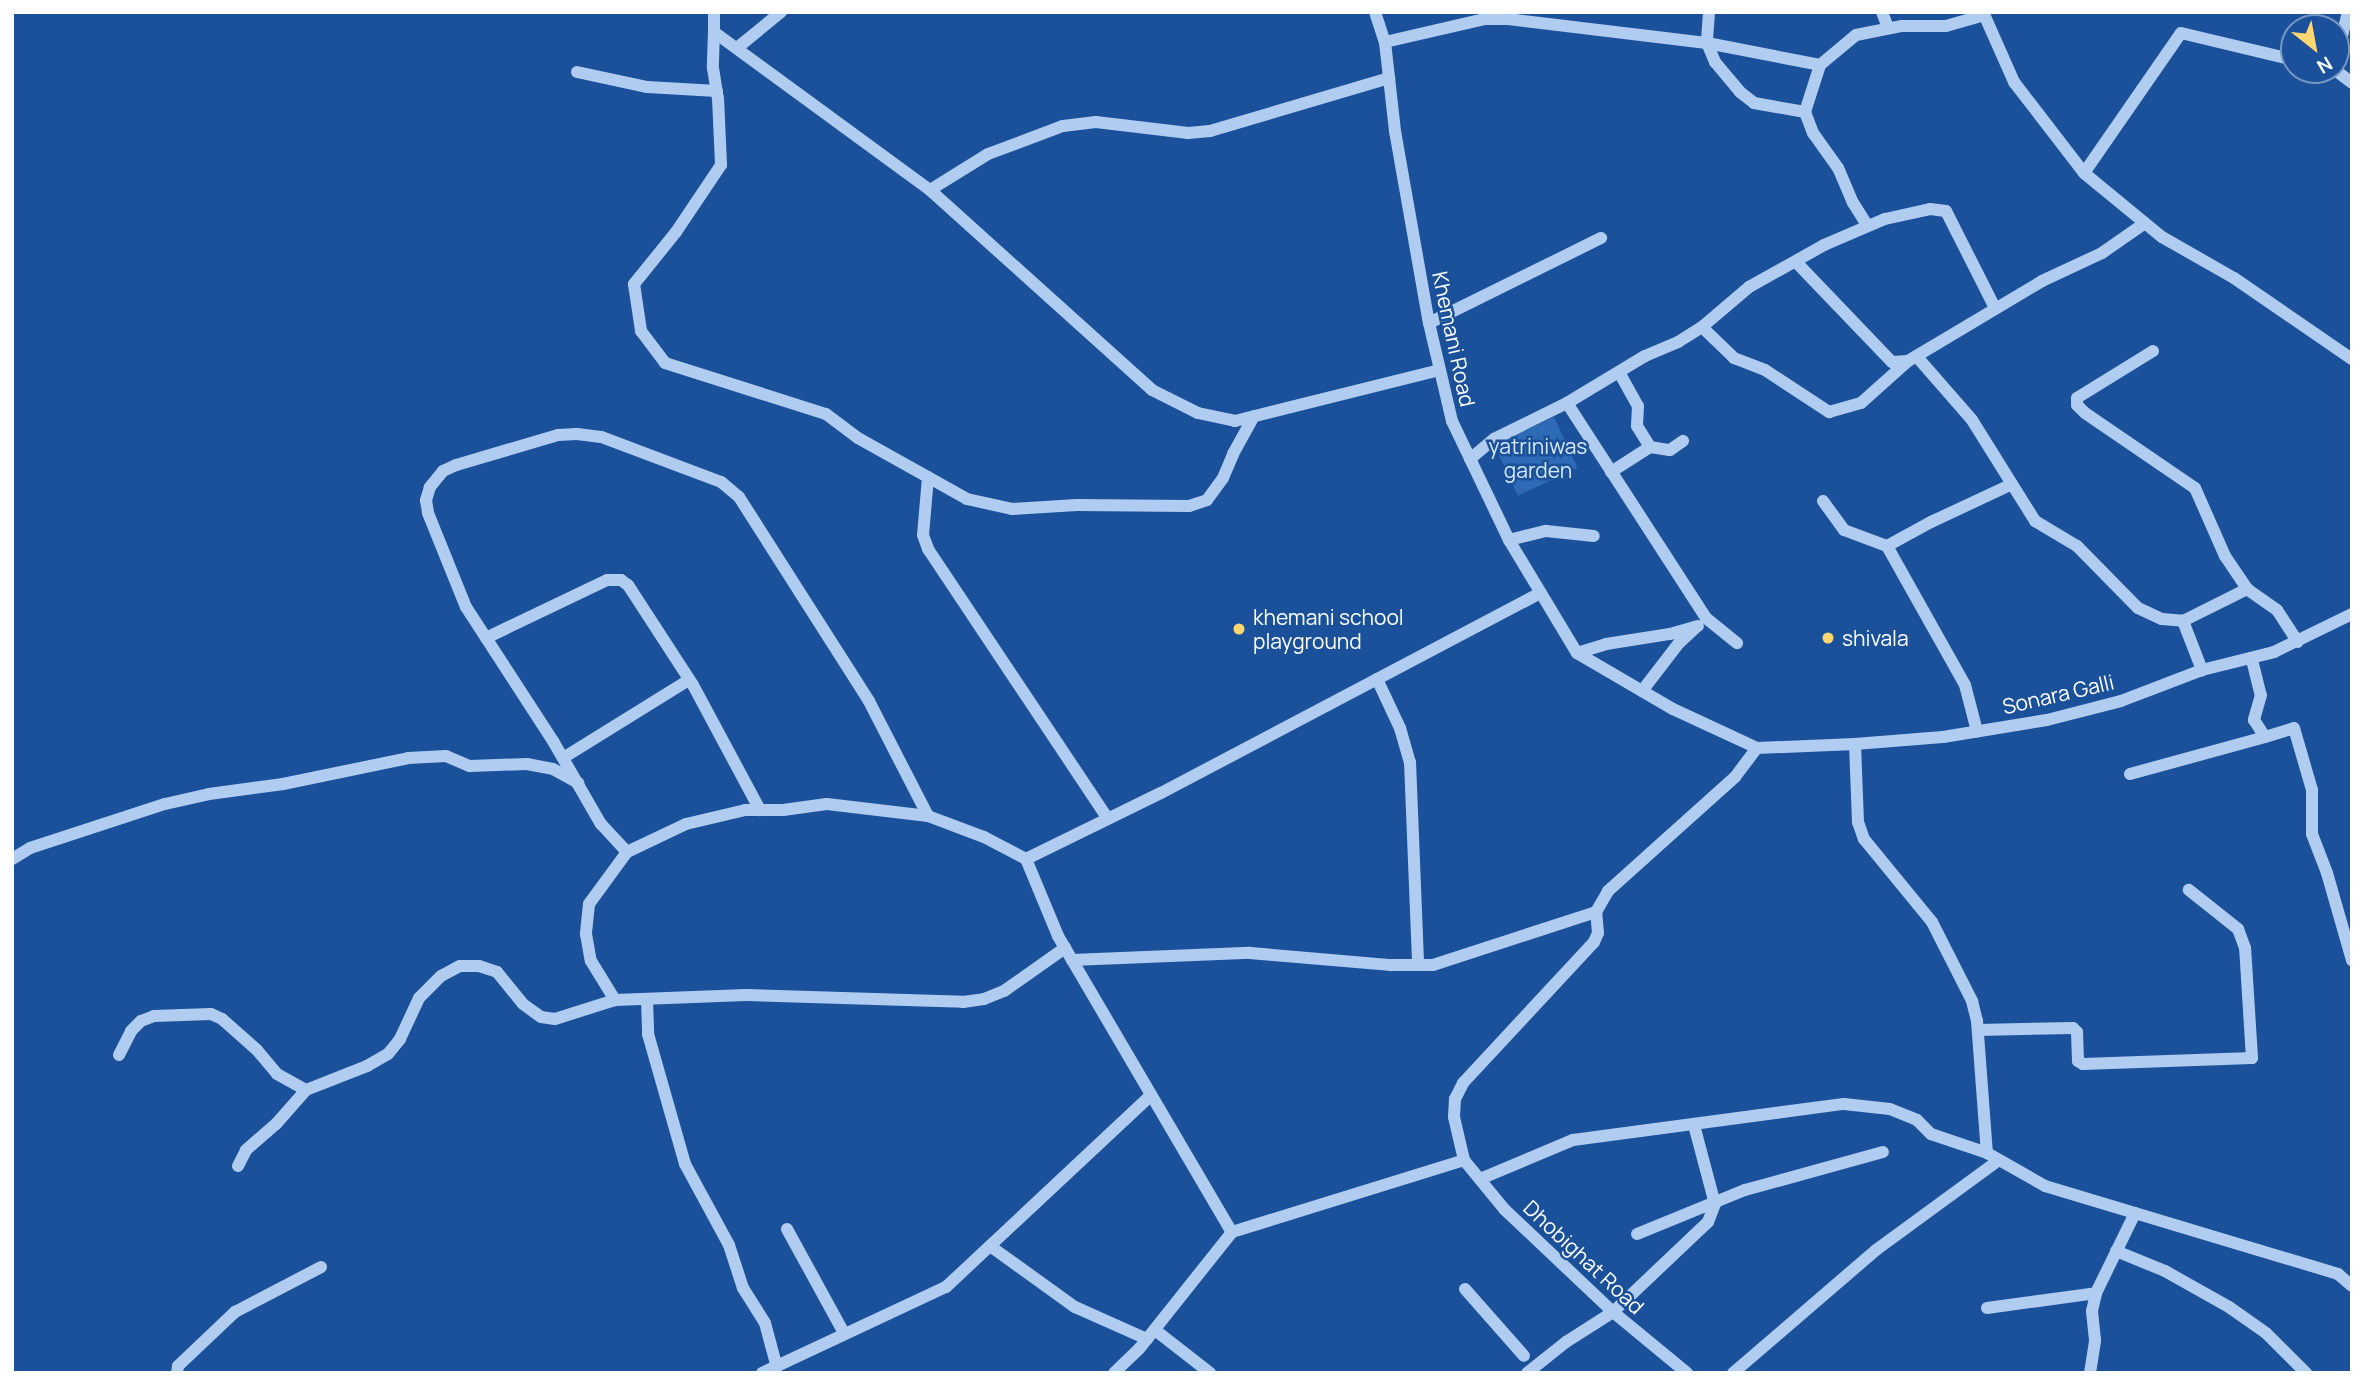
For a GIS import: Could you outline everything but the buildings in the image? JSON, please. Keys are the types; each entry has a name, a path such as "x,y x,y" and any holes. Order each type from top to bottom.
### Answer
{"street":[{"path":"714,12 713,68 717,91 721,166 676,232 634,284 641,331 665,363 826,414 858,438 967,499 1012,509 1077,505 1189,506 1206,500 1223,478 1254,416"},
{"path":"737,48 781,12"},
{"name":"Khemani Road","path":"1375,12 1385,42 1395,131 1430,323 1452,421 1509,540 1577,653 1673,709 1757,748"},
{"path":"1709,12 1707,43 1725,77 1754,103 1805,112"},
{"path":"1882,12 1888,28"},
{"path":"1867,225 1853,203 1838,168 1813,132 1805,112 1820,65 1856,35 1888,28 1945,26 1984,14 2014,82 2084,173 2162,237 2234,278 2352,359"},
{"path":"1385,42 1485,19 1707,43 1820,65"},
{"path":"714,32 930,190 1152,390 1198,413 1235,421 1440,370"},
{"path":"2084,173 2181,33 2280,57"},
{"path":"577,72 647,87 717,91"},
{"path":"930,190 988,154 1063,125 1096,122 1188,133 1209,131 1389,78"},
{"path":"1470,458 1494,439 1567,403 1702,327 1749,287 1824,245 1867,225 1930,209 1946,211 1994,309"},
{"path":"1702,327 1734,358 1765,370 1829,412 1861,403 1913,360 1994,309 2102,253 2145,223"},
{"path":"1430,323 1601,237"},
{"path":"1796,262 1892,362 1913,360"},
{"path":"2153,351 2077,398 2077,405 2195,488 2225,556 2247,589 2277,610 2298,642"},
{"path":"1913,360 1972,420 2010,485 2035,521 2077,546 2138,608 2162,619 2183,621 2247,589"},
{"path":"1619,372 1638,406 1637,426 1650,447"},
{"path":"1567,403 1702,622 1737,643"},
{"path":"627,852 601,824 563,758 466,607 428,513 426,500 430,487 443,471 558,435 578,434 601,437 721,482 738,497 869,701 928,816"},
{"path":"1611,472 1650,447 1670,450 1683,441"},
{"path":"928,477 923,535 928,549 1108,819"},
{"path":"1887,546 2010,485"},
{"path":"1823,500 1844,530 1887,546 1965,685 1977,731"},
{"path":"1509,540 1546,531 1594,536"},
{"path":"486,638 607,580 621,580 628,585 689,680 761,810"},
{"path":"1026,859 1108,819 1540,593"},
{"name":"Sonara Galli","path":"1757,748 1855,744 1977,731 2047,720 2121,701 2202,670 2252,660 2298,642 2352,614"},
{"path":"2183,621 2202,670"},
{"path":"1577,653 1605,644 1670,634 1702,622"},
{"path":"1642,691 1679,643 1702,622"},
{"path":"2252,660 2261,695 2254,720 2264,737"},
{"path":"1377,679 1400,728 1410,762 1418,965"},
{"path":"563,758 689,680"},
{"path":"2130,774 2294,728 2312,790 2312,834 2328,873 2352,960"},
{"path":"1855,744 1858,822 1864,839 1874,856 1931,922 1962,977 1978,1030 1993,1157"},
{"path":"1114,1373 1151,1334 1233,1232 1464,1160 1454,1118 1458,1090 1594,942 1598,933 1596,912 1608,891 1735,776 1757,748"},
{"path":"12,859 30,848 165,804 209,794 283,784 408,758 446,756 470,766 527,764 553,769 578,783"},
{"path":"615,1000 591,961 586,934 589,904 627,852 686,824 746,810 827,804 928,816 965,829 1026,859 1065,948 1233,1232"},
{"path":"1978,1030 2073,1028 2077,1032 2078,1061 2083,1064 2252,1058 2245,948 2238,929 2189,890"},
{"path":"1072,960 1250,953 1418,965 1455,959 1596,912"},
{"path":"238,1166 246,1150 276,1125 306,1090 367,1066 388,1054 400,1040 419,998 441,976 460,966 479,966 497,971 523,1004 541,1017 555,1019 615,1000 647,1000 670,996 746,995 963,1002 984,999 1004,991 1065,948"},
{"path":"647,1000 648,1034 685,1164 729,1245 743,1287 765,1323 776,1364"},
{"path":"119,1055 131,1031 141,1021 154,1016 211,1014 222,1018 257,1050 277,1074 306,1090"},
{"path":"762,1373 776,1364 946,1287 1151,1095"},
{"path":"1480,1179 1573,1140 1844,1104 1890,1109 1917,1121 1931,1134 1993,1157 2045,1186 2338,1274 2352,1286"},
{"path":"1527,1373 1566,1342 1613,1312 1708,1222 1715,1204 1694,1125"},
{"path":"1637,1234 1745,1190 1883,1153"},
{"path":"1733,1373 1877,1250 1993,1157"},
{"name":"Dhobighat Road","path":"1464,1160 1535,1240 1613,1312 1687,1373"},
{"path":"2090,1373 2095,1340 2092,1311 2096,1293 2135,1213"},
{"path":"787,1229 844,1333"},
{"path":"990,1246 1075,1307 1151,1334 1210,1373"},
{"path":"2116,1251 2165,1271 2229,1307 2266,1333 2306,1373"},
{"path":"177,1373 178,1366 235,1312 321,1267"},
{"path":"1465,1289 1524,1356"},
{"path":"1987,1308 2096,1293"}],"green space":[{"name":"yatriniwas garden","path":"1554,417 1578,468 1518,496 1494,445"}],"place":[{"name":"khemani school playground","path":"1239,629"},
{"name":"shivala","path":"1828,638"}]}
